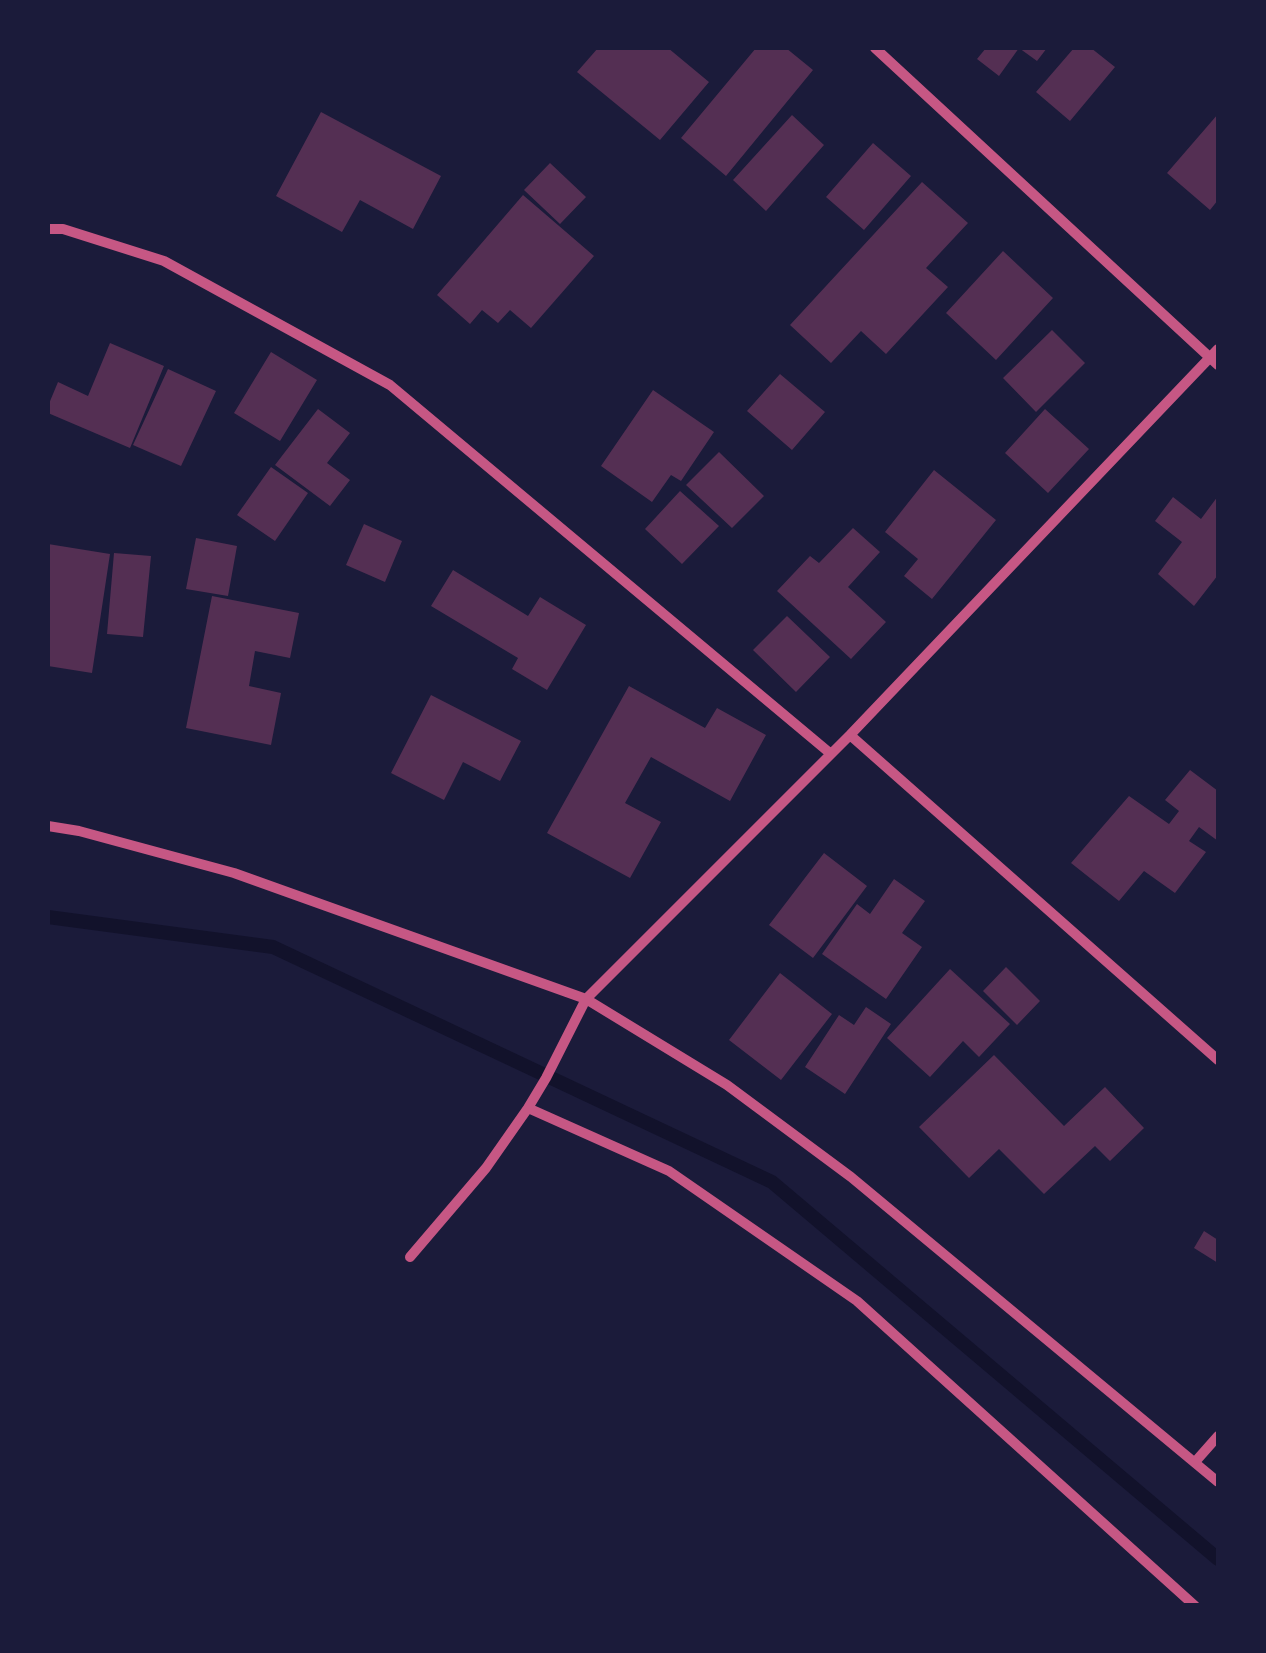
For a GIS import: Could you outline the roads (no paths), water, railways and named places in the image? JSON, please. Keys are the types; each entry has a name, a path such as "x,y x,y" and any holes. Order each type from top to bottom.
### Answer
{"street":[{"path":"410,1257 486,1168 528,1108 586,998 850,735 1216,357 876,48"},
{"path":"48,229 63,229 164,262 390,385 831,754"},
{"path":"850,735 1218,1060"},
{"path":"48,826 234,873 586,998 727,1085 851,1177 1218,1482"},
{"path":"528,1108 668,1171 858,1301 1195,1606"},
{"path":"1195,1462 1218,1436"}],"waterway":[{"path":"48,917 273,947 772,1182 1218,1559"}]}
